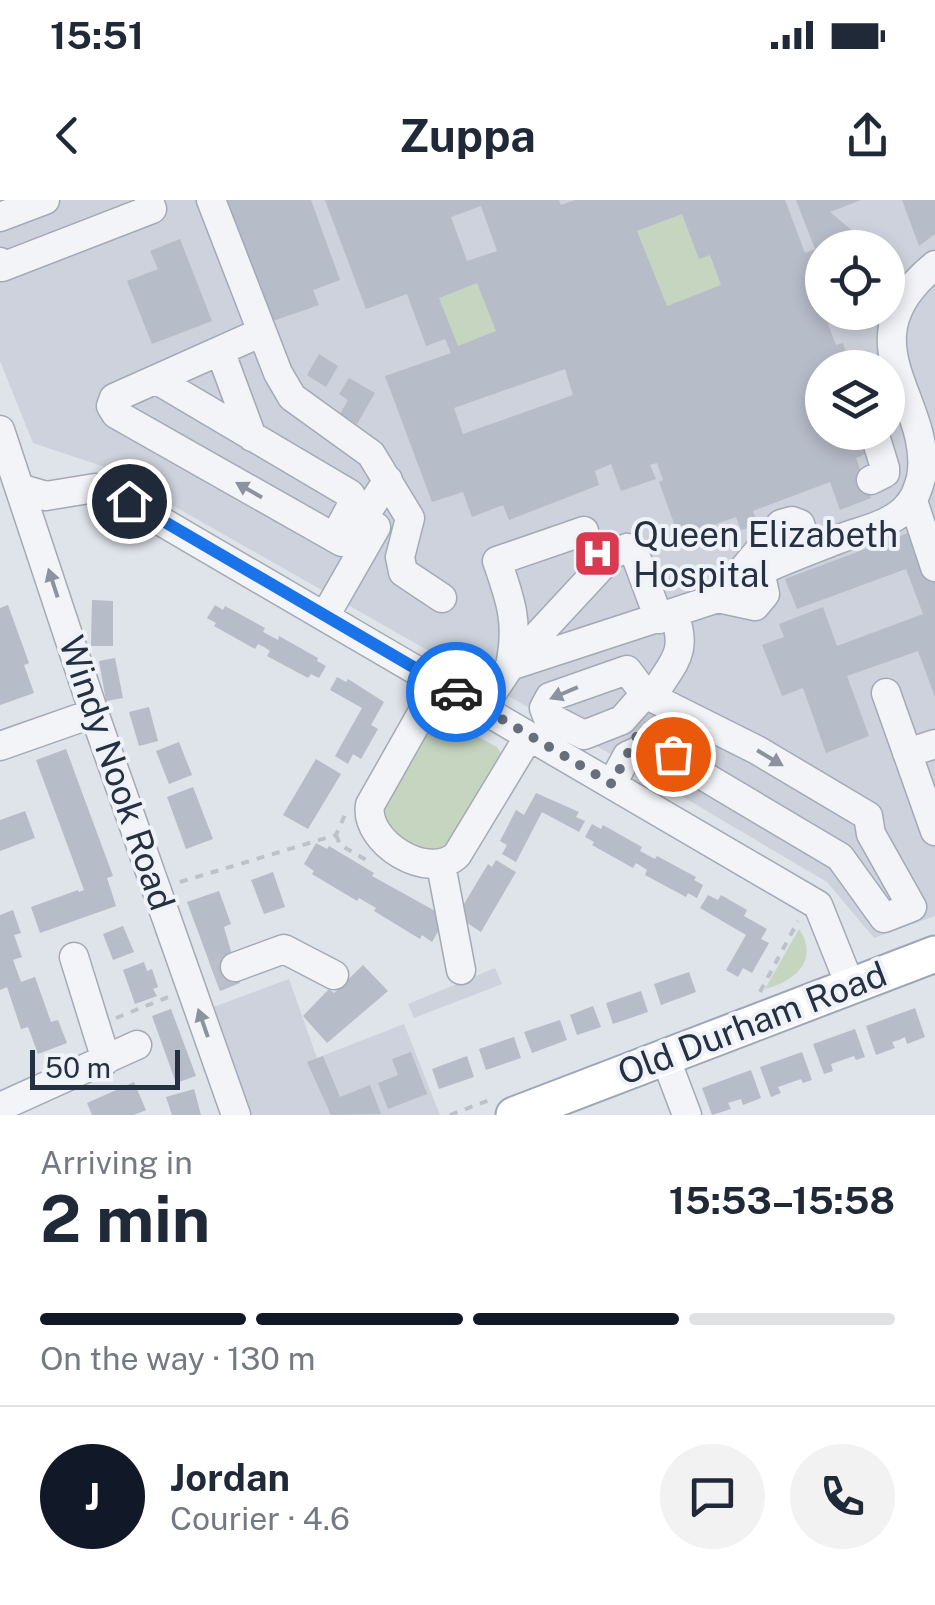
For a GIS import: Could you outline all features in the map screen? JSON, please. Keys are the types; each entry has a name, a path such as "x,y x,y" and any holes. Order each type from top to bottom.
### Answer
{"main road":[{"name":"Old Durham Road","path":"509,1105 665,1057 935,954"}],"street":[{"path":"0,217 45,200"},
{"path":"0,262 2,267 152,209 149,200"},
{"path":"211,200 278,373 292,397 371,454 410,518 400,565 409,579 442,598"},
{"path":"905,297 935,265"},
{"path":"262,332 114,398 111,406 116,414 334,538 348,542 392,488"},
{"path":"225,364 252,436"},
{"path":"157,380 350,494 354,501 351,510 334,538"},
{"path":"905,394 923,431 926,450 921,498 935,567"},
{"name":"Windy Nook Road","path":"0,430 156,888 207,978 236,1115"},
{"path":"870,480 885,473 879,450"},
{"path":"22,489 46,496 95,488 110,492 809,900 818,906 850,985"},
{"path":"324,616 392,488"},
{"path":"725,590 749,607 761,603 765,594 760,571 890,520 921,498"},
{"path":"510,666 666,616 725,590 782,524 800,524 809,550"},
{"path":"510,666 516,640 514,609 496,561 584,531"},
{"path":"482,708 510,666 613,554 626,548 635,554 666,616 678,626 679,653 669,676 653,691 868,816 871,834 912,907 884,918 840,857 675,759 648,748 627,756 612,784"},
{"path":"439,682 368,814 377,836 420,864 442,865 458,855 529,736"},
{"path":"886,693 935,831"},
{"path":"0,746 94,712"},
{"path":"907,753 935,744"},
{"path":"848,866 871,834"},
{"path":"442,865 461,970"},
{"path":"207,978 284,949 334,976"},
{"path":"74,957 106,1060"},
{"path":"0,1108 137,1045"},
{"path":"665,1057 687,1115"}],"path":[{"path":"156,888 336,835 356,795"},
{"path":"757,997 809,900"},
{"path":"92,1021 207,978"},
{"path":"450,1115 509,1105"}],"shaded area":[{"name":"Queen Elizabeth Hospital","path":"0,200 935,200 935,916 874,938 827,882 600,748 105,467 33,443 0,361"},
{"path":"495,968 502,984 414,1018 408,1004"},
{"path":"289,979 317,1058 404,1024 440,1115 248,1115 208,1009"}],"green space":[{"path":"682,214 699,258 710,255 721,285 667,306 637,231"},
{"path":"477,283 496,331 458,346 439,298"},
{"path":"439,716 497,747 503,757 439,858 382,832 379,802 432,717"},
{"path":"799,929 807,950 801,968 786,981 765,989"}],"building":[{"path":"227,200 311,200 340,280 313,290 319,305 273,321"},
{"path":"325,200 559,200 561,205 575,200 785,200 805,253 805,330 830,330 836,345 843,343 845,350 805,350 805,450 872,450 856,458 871,498 840,510 830,482 753,511 758,525 741,530 736,517 685,535 680,524 675,526 659,482 663,480 657,463 650,465 656,479 621,491 611,464 595,471 599,485 509,520 503,505 472,517 463,492 432,502 385,376 451,353 445,339 426,346 407,294 366,309","holes":["481,206 497,251 467,261 451,217","682,214 699,259 710,255 721,285 667,306 637,231","477,283 496,331 458,346 439,298","565,369 573,395 463,434 454,408"]},
{"path":"796,200 861,200 830,212 852,230 808,230"},
{"path":"902,200 935,200 935,234 919,246"},
{"path":"180,239 212,321 152,344 127,281 158,269 150,251"},
{"path":"319,354 338,366 326,387 307,375"},
{"path":"349,378 375,393 357,424 340,414 348,400 339,394"},
{"path":"916,530 935,581 935,697 918,651 847,676 869,736 826,753 803,688 782,696 762,645 784,637 779,624 823,607 837,646 923,614 906,569 797,609 785,579"},
{"path":"92,600 113,601 113,646 91,646"},
{"path":"8,605 29,663 24,665 34,693 0,705 0,608"},
{"path":"215,605 223,610 225,606 265,628 263,632 278,640 279,636 318,658 326,666 319,678 311,674 308,678 267,656 270,651 264,647 258,644 255,649 214,626 216,623 207,618"},
{"path":"115,658 123,698 106,701 99,661"},
{"path":"337,677 346,682 348,679 384,702 371,725 378,729 361,759 353,754 348,764 335,756 362,708 330,690"},
{"path":"149,707 158,741 139,746 129,712"},
{"path":"179,742 192,775 169,784 156,751"},
{"path":"66,749 113,876 107,878 116,906 40,933 31,907 84,890 36,760"},
{"path":"316,759 341,774 308,829 283,815"},
{"path":"193,787 213,839 186,849 167,797"},
{"path":"536,793 579,812 576,817 585,821 579,832 542,812 516,862 502,854 507,845 500,841 516,810 524,815"},
{"path":"25,811 35,838 0,851 0,820"},
{"path":"592,824 601,829 603,825 642,847 640,851 696,877 694,880 703,885 697,898 688,893 686,897 645,875 647,870 636,863 633,868 592,845 594,842 585,837"},
{"path":"316,843 327,849 329,846 374,873 372,876 437,912 445,920 432,942 422,935 420,939 374,911 376,908 312,874 314,871 304,864"},
{"path":"496,860 516,872 481,932 461,919 465,912 461,909 488,864 492,867"},
{"path":"273,872 285,907 264,914 251,880"},
{"path":"219,891 231,924 224,927 240,983 220,991 187,902"},
{"path":"708,895 718,900 721,895 747,910 744,916 767,929 761,939 769,943 752,973 743,968 738,977 726,970 746,935 700,908"},
{"path":"13,910 21,933 14,935 22,957 13,960 21,982 35,977 51,1022 58,1020 67,1043 38,1054 28,1027 21,1029 7,987 0,990 0,915"},
{"path":"123,926 134,952 113,960 103,934"},
{"path":"144,962 147,971 152,969 157,996 135,1004 123,970"},
{"path":"363,965 388,991 327,1043 303,1016 329,989 334,993"},
{"path":"689,972 696,992 661,1005 654,984"},
{"path":"641,991 648,1012 613,1024 606,1003"},
{"path":"593,1006 601,1027 577,1035 570,1015"},
{"path":"915,1008 925,1037 907,1044 905,1037 892,1042 895,1048 876,1055 866,1026"},
{"path":"171,1009 196,1076 176,1083 152,1016"},
{"path":"560,1020 567,1040 532,1053 524,1032"},
{"path":"855,1029 865,1057 856,1060 854,1056 831,1064 833,1071 824,1074 813,1044"},
{"path":"514,1037 521,1058 486,1070 479,1049"},
{"path":"411,1052 427,1094 388,1109 378,1083 398,1075 392,1059"},
{"path":"802,1052 812,1080 803,1083 801,1079 778,1087 781,1093 771,1097 760,1067"},
{"path":"323,1056 340,1097 370,1085 381,1114 331,1115 307,1062"},
{"path":"467,1056 474,1077 439,1089 432,1069"},
{"path":"751,1070 761,1098 743,1105 741,1099 728,1103 731,1109 712,1115 702,1088"},
{"path":"134,1082 146,1110 134,1115 92,1115 87,1103"},
{"path":"194,1089 201,1115 172,1115 166,1097"}],"tunnel":[{"path":"214,975 235,967"}],"way so far":[{"path":"456,692 612,784 638,734 644,732 674,743 673,754"}],"place":[{"name":"Queen Elizabeth Hospital","path":"598,554"}],"route":[{"path":"129,501 456,692"}]}
